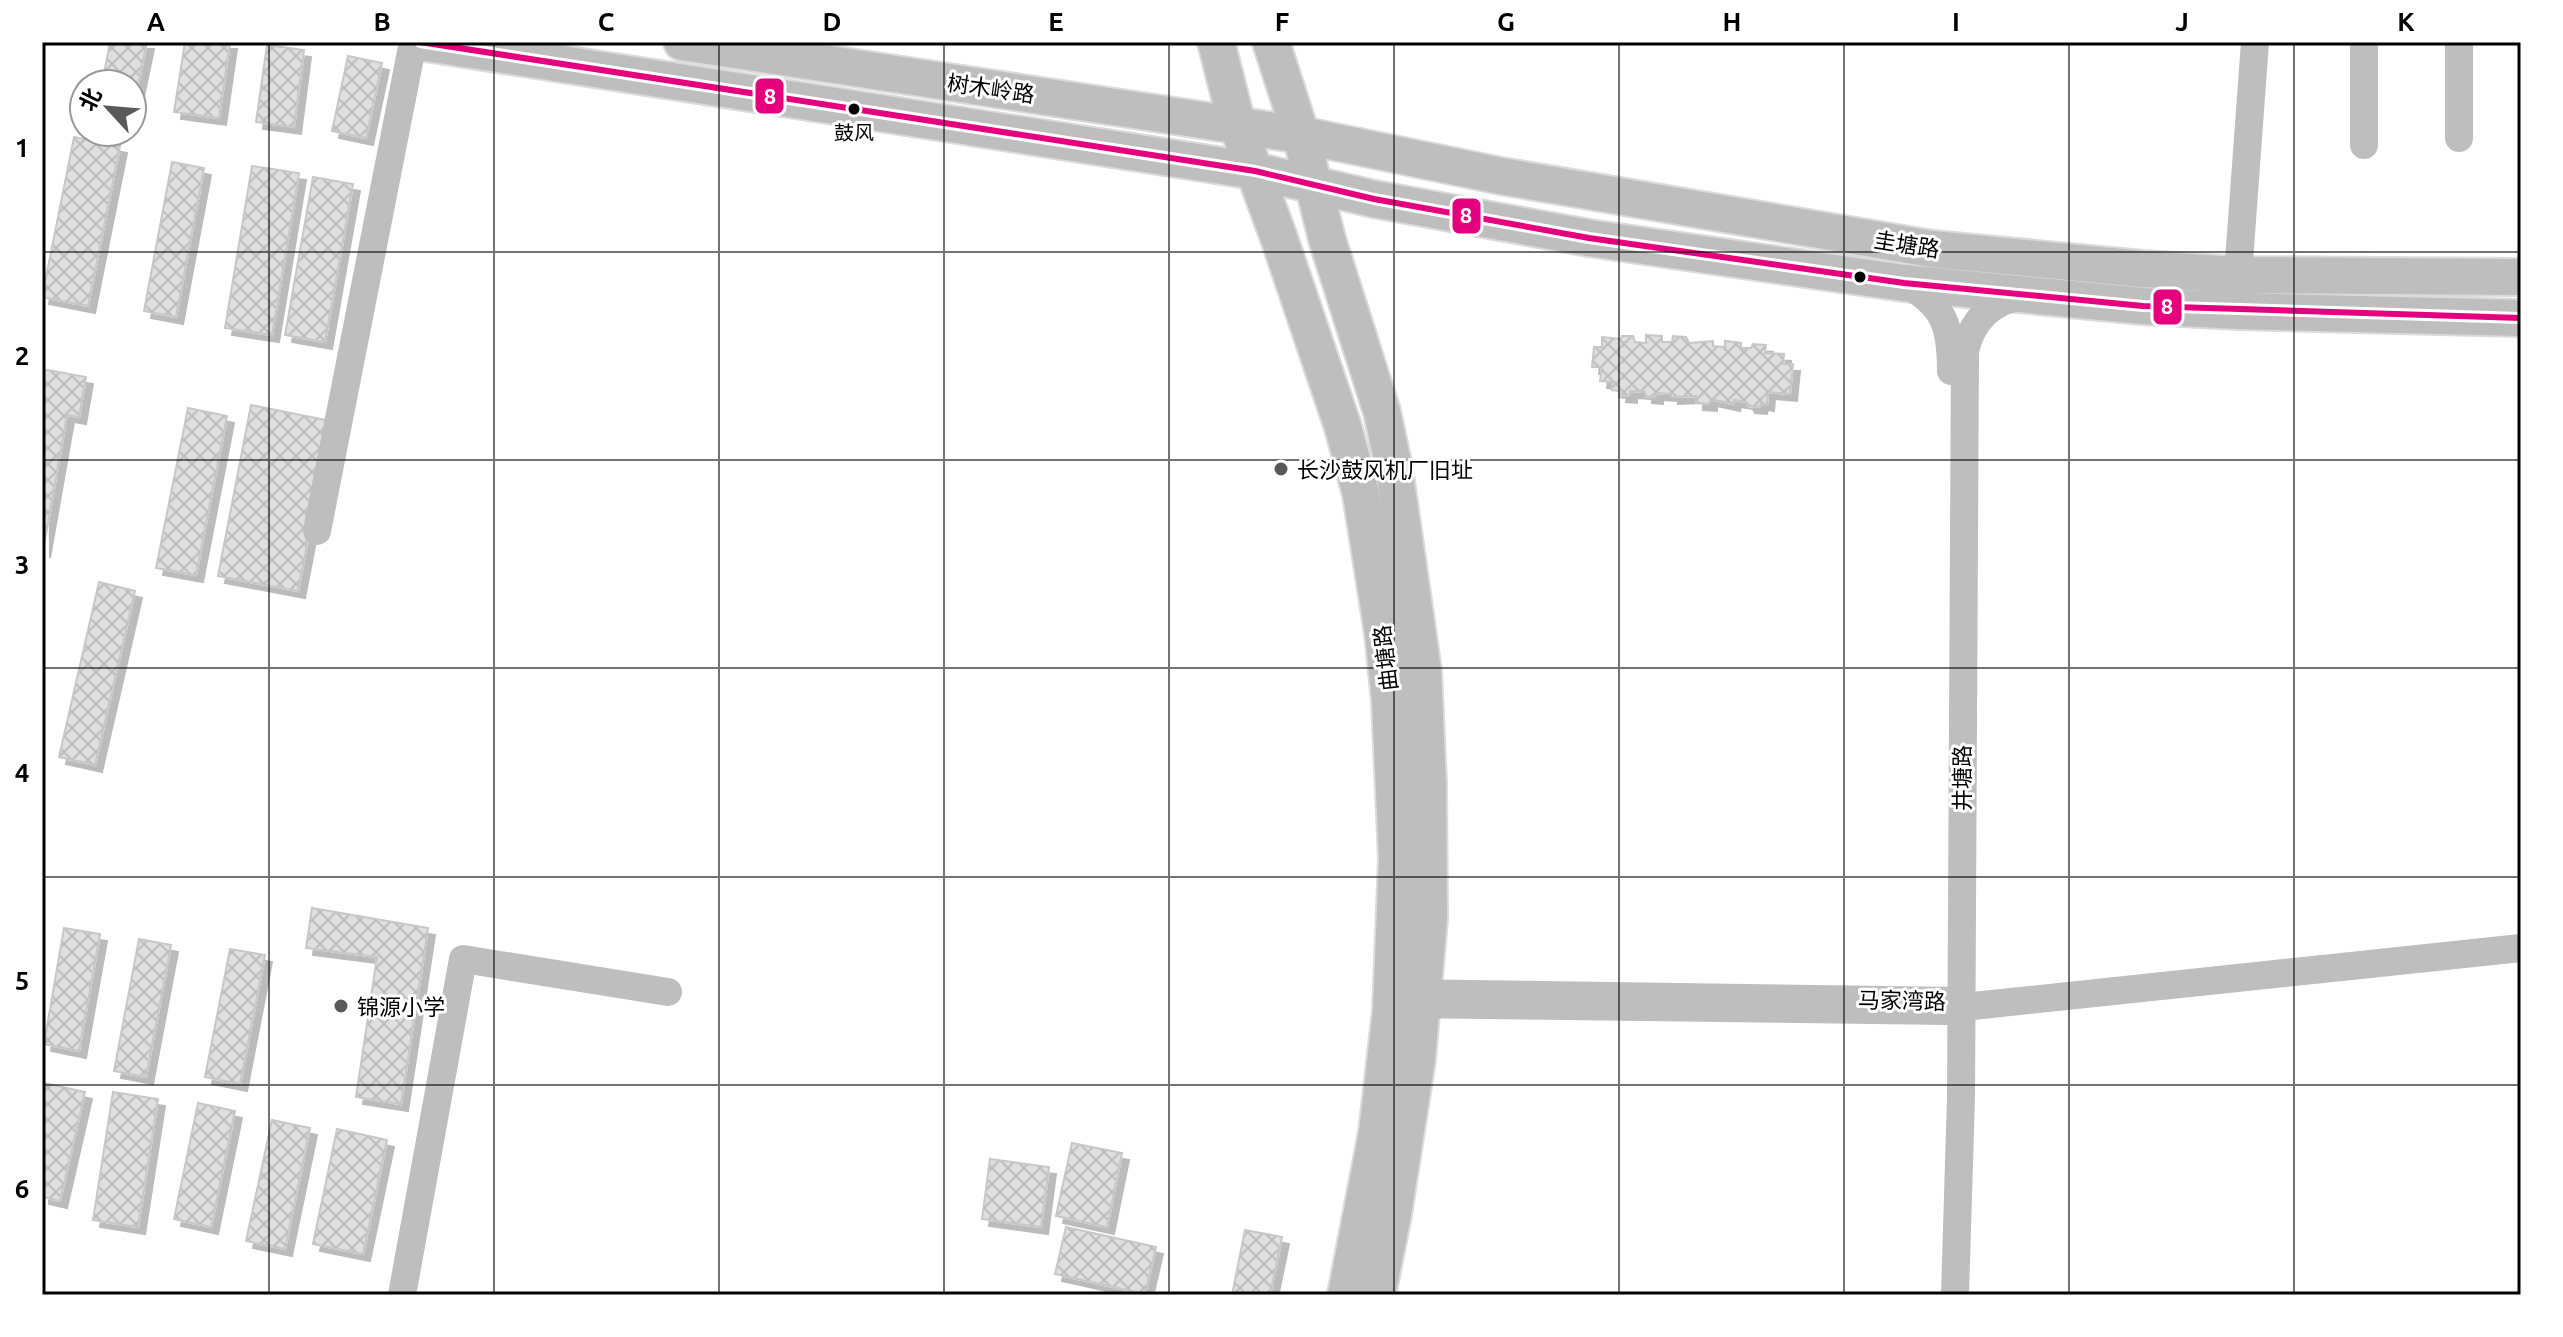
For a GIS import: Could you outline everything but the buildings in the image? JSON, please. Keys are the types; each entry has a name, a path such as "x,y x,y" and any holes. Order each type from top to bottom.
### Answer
{"main road":[{"name":"树木岭路","path":"420,42 1255,171 1314,184"},
{"name":"树木岭路","path":"682,42 1301,135"},
{"name":"曲塘路","path":"1216,42 1237,124 1343,427 1361,494 1383,633 1395,780 1397,888 1407,999 1417,1059 1377,1295"},
{"name":"曲塘路","path":"1271,42 1385,426 1394,468 1423,671 1429,918 1377,1133 1346,1295"},
{"name":"圭塘路","path":"1301,135 1501,176 1932,249 2238,275 2521,277"},
{"name":"圭塘路","path":"1314,184 1374,199 1589,238 1904,283 2239,311 2521,318"}],"street":[{"path":"317,531 413,42"},
{"path":"2238,275 2255,42"},
{"path":"2364,42 2364,145"},
{"path":"2459,42 2459,138"},
{"name":"井塘路","path":"1904,283 1925,296 1945,318 1951,349 1958,1006 1943,1295"},
{"name":"井塘路","path":"1955,1295 1965,351 1968,337 1988,309 2000,301 2027,295"},
{"name":"马家湾路","path":"1407,999 1958,1006 2521,948"},
{"path":"402,1295 463,959 668,992"}],"transit line":[{"name":"8","path":"420,42 1255,171 1374,199 1589,238 1904,283 2143,306 2521,318"}],"place":[{"name":"鼓风","path":"854,109"},
{"name":"长沙鼓风机厂旧址","path":"1281,469"},
{"name":"锦源小学","path":"341,1006"}]}
